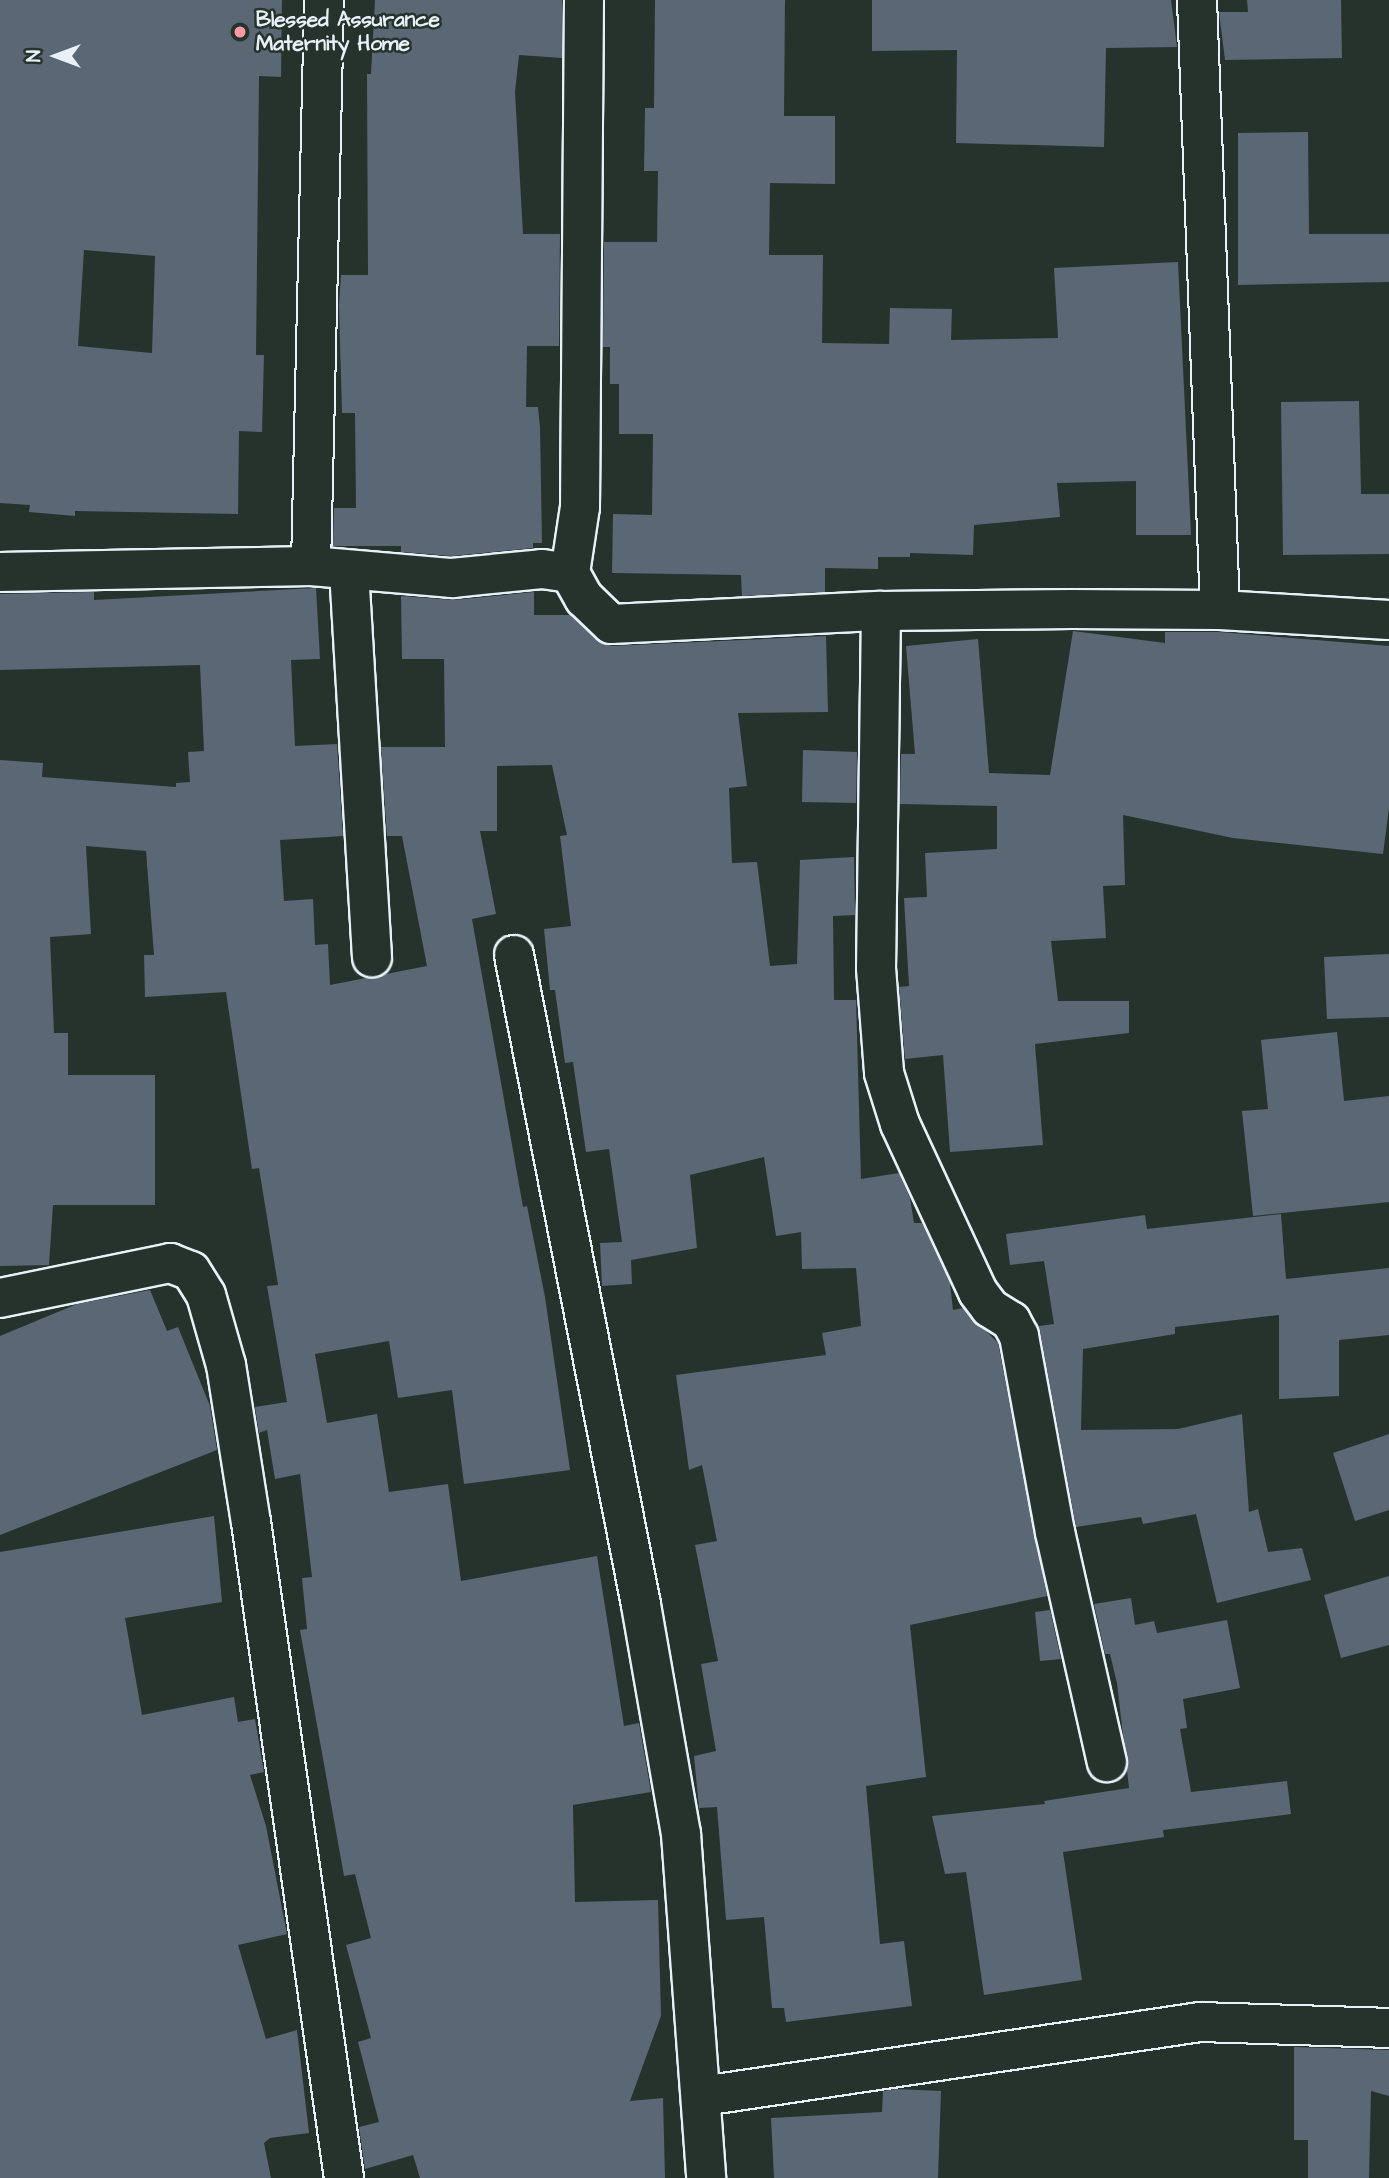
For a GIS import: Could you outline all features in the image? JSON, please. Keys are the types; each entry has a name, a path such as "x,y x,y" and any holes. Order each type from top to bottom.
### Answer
{"street":[{"path":"311,566 324,0"},
{"path":"584,0 580,507 570,573 584,598 611,624 881,611 1220,610 1389,620"},
{"path":"1198,0 1220,610"},
{"path":"0,572 311,566 452,578 542,569 570,573"},
{"path":"349,570 372,957"},
{"path":"881,611 876,968 884,1073 900,1124 978,1292 990,1308 1011,1321 1019,1336 1055,1531 1107,1762"},
{"path":"514,955 641,1605 681,1834 703,2096 706,2178"},
{"path":"0,1298 170,1263 191,1271 206,1295 226,1365 247,1496 300,1842 344,2178"},
{"path":"703,2096 1200,2022 1389,2028"}],"building":[{"path":"0,0 282,0 281,77 259,76 256,355 264,355 262,432 239,431 238,514 75,511 75,516 29,512 30,505 0,503","holes":["84,250 155,256 152,353 78,346"]},
{"path":"375,0 562,0 562,58 519,55 515,92 523,234 560,234 559,346 527,346 526,407 538,407 540,427 542,543 533,543 533,548 452,556 401,552 401,546 333,546 334,508 356,508 355,413 342,413 339,305 341,275 368,275 367,74 371,74"},
{"path":"655,0 785,0 784,116 835,116 835,184 770,183 769,255 823,255 822,343 889,344 890,308 952,309 951,340 1058,338 1054,268 1178,262 1191,535 1136,535 1136,481 1057,483 1060,517 974,525 973,555 910,553 910,557 878,557 878,569 825,568 825,592 742,596 741,575 612,573 613,514 652,515 653,434 619,434 619,384 610,384 610,347 603,347 604,242 657,242 658,171 644,171 645,108 654,108"},
{"path":"872,0 1171,0 1177,47 1106,48 1104,147 956,143 957,50 872,51"},
{"path":"1247,0 1341,0 1342,58 1225,60 1219,12 1248,12"},
{"path":"1308,132 1309,234 1389,234 1389,282 1238,285 1238,133"},
{"path":"1359,401 1361,494 1389,494 1389,554 1283,555 1281,402"},
{"path":"316,588 320,659 291,660 295,746 337,744 343,836 280,840 284,901 313,899 315,945 328,944 330,985 427,966 402,836 387,836 381,747 445,747 444,659 402,659 401,596 454,600 534,592 534,615 571,615 596,640 612,646 826,636 828,712 738,713 747,786 729,788 732,863 757,862 770,966 797,964 800,860 854,857 855,915 833,916 834,1000 856,1000 861,1179 899,1173 910,1198 914,1223 922,1223 950,1283 953,1310 963,1308 998,1343 1047,1596 910,1625 926,1777 866,1786 880,1944 904,1941 912,2006 786,2022 784,2008 772,2008 764,1917 726,1920 717,1807 699,1808 694,1756 716,1751 701,1664 718,1661 695,1545 717,1541 702,1465 689,1470 676,1375 826,1355 822,1333 861,1326 856,1268 802,1269 801,1232 776,1236 764,1157 690,1175 697,1248 631,1260 632,1284 602,1286 600,1243 622,1242 609,1149 586,1152 573,1062 565,1063 555,990 550,990 544,929 571,926 560,836 567,835 552,765 497,766 497,831 480,831 496,914 472,919 523,1207 527,1206 545,1297 570,1470 464,1484 452,1390 398,1398 389,1341 315,1354 327,1423 377,1414 389,1492 448,1484 461,1581 597,1556 624,1726 639,1723 651,1792 573,1805 575,1902 658,1900 661,2016 630,2101 663,2098 665,2178 420,2178 413,2155 365,2169 359,2127 379,2122 358,2042 371,2038 346,1945 371,1938 355,1874 344,1876 300,1630 307,1629 302,1578 312,1577 300,1474 275,1479 267,1430 259,1433 255,1407 287,1402 267,1286 278,1285 259,1168 252,1169 226,992 145,997 144,955 154,955 146,851 86,846 91,934 50,937 54,1033 68,1033 68,1075 155,1075 155,1205 53,1205 49,1265 0,1266 0,760 43,763 42,777 176,787 176,783 190,782 188,752 204,751 200,665 0,670 0,594 94,592 94,600"},
{"path":"1073,631 1165,643 1165,632 1219,632 1389,646 1389,808 1383,854 1233,838 1123,815 1125,885 1103,886 1106,938 1051,941 1058,1001 1129,1001 1129,1033 1035,1044 1043,1145 950,1152 943,1055 905,1059 899,987 909,986 904,898 927,897 925,853 997,849 997,806 900,804 901,754 915,754 906,646 978,639 989,773 1050,775"},
{"path":"803,750 857,752 856,803 802,802"},
{"path":"1389,954 1389,1017 1327,1019 1324,957"},
{"path":"1337,1032 1344,1101 1389,1096 1389,1202 1253,1216 1242,1111 1268,1109 1261,1040"},
{"path":"1281,1214 1286,1279 1389,1268 1389,1335 1339,1340 1339,1396 1279,1399 1279,1315 1175,1327 1175,1334 1083,1349 1081,1430 1178,1429 1242,1414 1249,1512 1258,1509 1268,1552 1302,1548 1311,1580 1217,1603 1196,1514 1143,1524 1141,1517 1076,1527 1039,1326 1054,1324 1044,1261 1010,1265 1006,1234 1145,1215 1147,1229"},
{"path":"150,1290 167,1331 178,1327 210,1406 217,1450 0,1535 0,1336 77,1304"},
{"path":"1389,1434 1389,1510 1355,1521 1333,1453"},
{"path":"214,1516 222,1602 125,1618 142,1715 234,1697 238,1722 255,1719 264,1772 250,1775 266,1826 287,1934 238,1945 266,2039 297,2030 309,2133 270,2138 264,2143 271,2178 0,2178 0,1552"},
{"path":"1389,1576 1389,1645 1341,1658 1324,1595"},
{"path":"1131,1598 1135,1625 1154,1621 1157,1633 1227,1620 1240,1688 1183,1699 1187,1728 1180,1729 1191,1792 1287,1781 1291,1814 1163,1830 1164,1837 1063,1852 1082,1980 984,1995 966,1872 945,1874 932,1816 1045,1804 1044,1801 1129,1788 1117,1683 1110,1654 1105,1654 1094,1604"},
{"path":"1050,1610 1061,1659 1040,1661 1035,1612"},
{"path":"1294,2047 1389,2050 1389,2096 1371,2091 1369,2178 1308,2178 1308,2140 1294,2140"},
{"path":"883,2091 941,2091 938,2178 774,2178 771,2118 882,2112"}],"place":[{"name":"Blessed Assurance Maternity Home","path":"240,32"}]}
